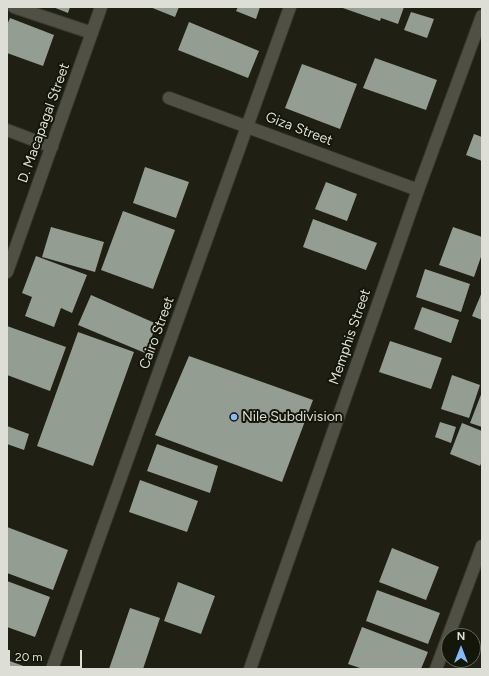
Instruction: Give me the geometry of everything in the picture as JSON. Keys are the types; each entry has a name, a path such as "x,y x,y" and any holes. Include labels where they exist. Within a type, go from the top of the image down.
{"street":[{"path":"14,7 92,33"},
{"name":"D. Macapagal Street","path":"7,272 10,252 52,147 101,7"},
{"name":"Cairo Street","path":"52,669 290,7"},
{"name":"Memphis Street","path":"250,669 418,190 482,16"},
{"name":"Giza Street","path":"169,98 418,190"},
{"path":"7,130 52,147"},
{"path":"436,669 482,546"}],"building":[{"path":"53,7 70,7 68,13"},
{"path":"150,7 179,7 175,17"},
{"path":"238,7 260,7 256,19 236,11"},
{"path":"340,7 404,7 398,24 381,18 380,21"},
{"path":"411,12 434,19 427,38 404,30"},
{"path":"10,18 54,35 43,66 7,53 7,25"},
{"path":"189,22 259,51 248,78 178,50"},
{"path":"375,58 437,80 426,110 363,88"},
{"path":"302,64 357,84 340,129 285,108"},
{"path":"474,134 482,137 482,161 466,155"},
{"path":"145,167 189,182 176,218 133,203"},
{"path":"326,182 357,194 347,221 315,209"},
{"path":"123,211 175,230 153,289 101,270"},
{"path":"313,219 377,243 366,270 303,247"},
{"path":"51,227 104,242 95,272 42,257"},
{"path":"453,227 482,237 482,254 474,277 439,265"},
{"path":"36,256 87,275 72,313 61,308 54,327 25,316 32,297 22,293"},
{"path":"425,269 470,284 461,312 416,297"},
{"path":"482,292 482,320 472,316"},
{"path":"91,295 157,324 145,353 78,325"},
{"path":"422,307 459,320 451,343 414,329"},
{"path":"7,326 66,347 50,391 7,375"},
{"path":"78,332 134,352 93,466 37,446"},
{"path":"390,341 442,358 431,389 379,372"},
{"name":"Nile Subdivision","path":"189,356 313,400 282,482 155,435"},
{"path":"452,375 480,385 469,418 441,409"},
{"path":"482,392 482,427 470,423"},
{"path":"440,422 456,427 451,443 435,437"},
{"path":"462,423 482,431 482,461 480,466 450,454"},
{"path":"7,426 29,434 24,450 7,444"},
{"path":"157,444 218,466 210,493 147,471"},
{"path":"140,480 198,501 187,532 129,512"},
{"path":"7,527 68,550 53,590 7,573"},
{"path":"392,548 439,567 426,600 379,582"},
{"path":"7,581 50,597 35,637 7,627"},
{"path":"178,582 215,596 201,634 164,621"},
{"path":"377,590 440,613 428,644 366,621"},
{"path":"130,608 160,618 143,669 109,669"},
{"path":"362,627 428,652 421,669 363,669 348,664"},
{"path":"7,660 29,668 29,669 7,669"}],"place":[{"name":"Nile Subdivision","path":"234,417"}]}
